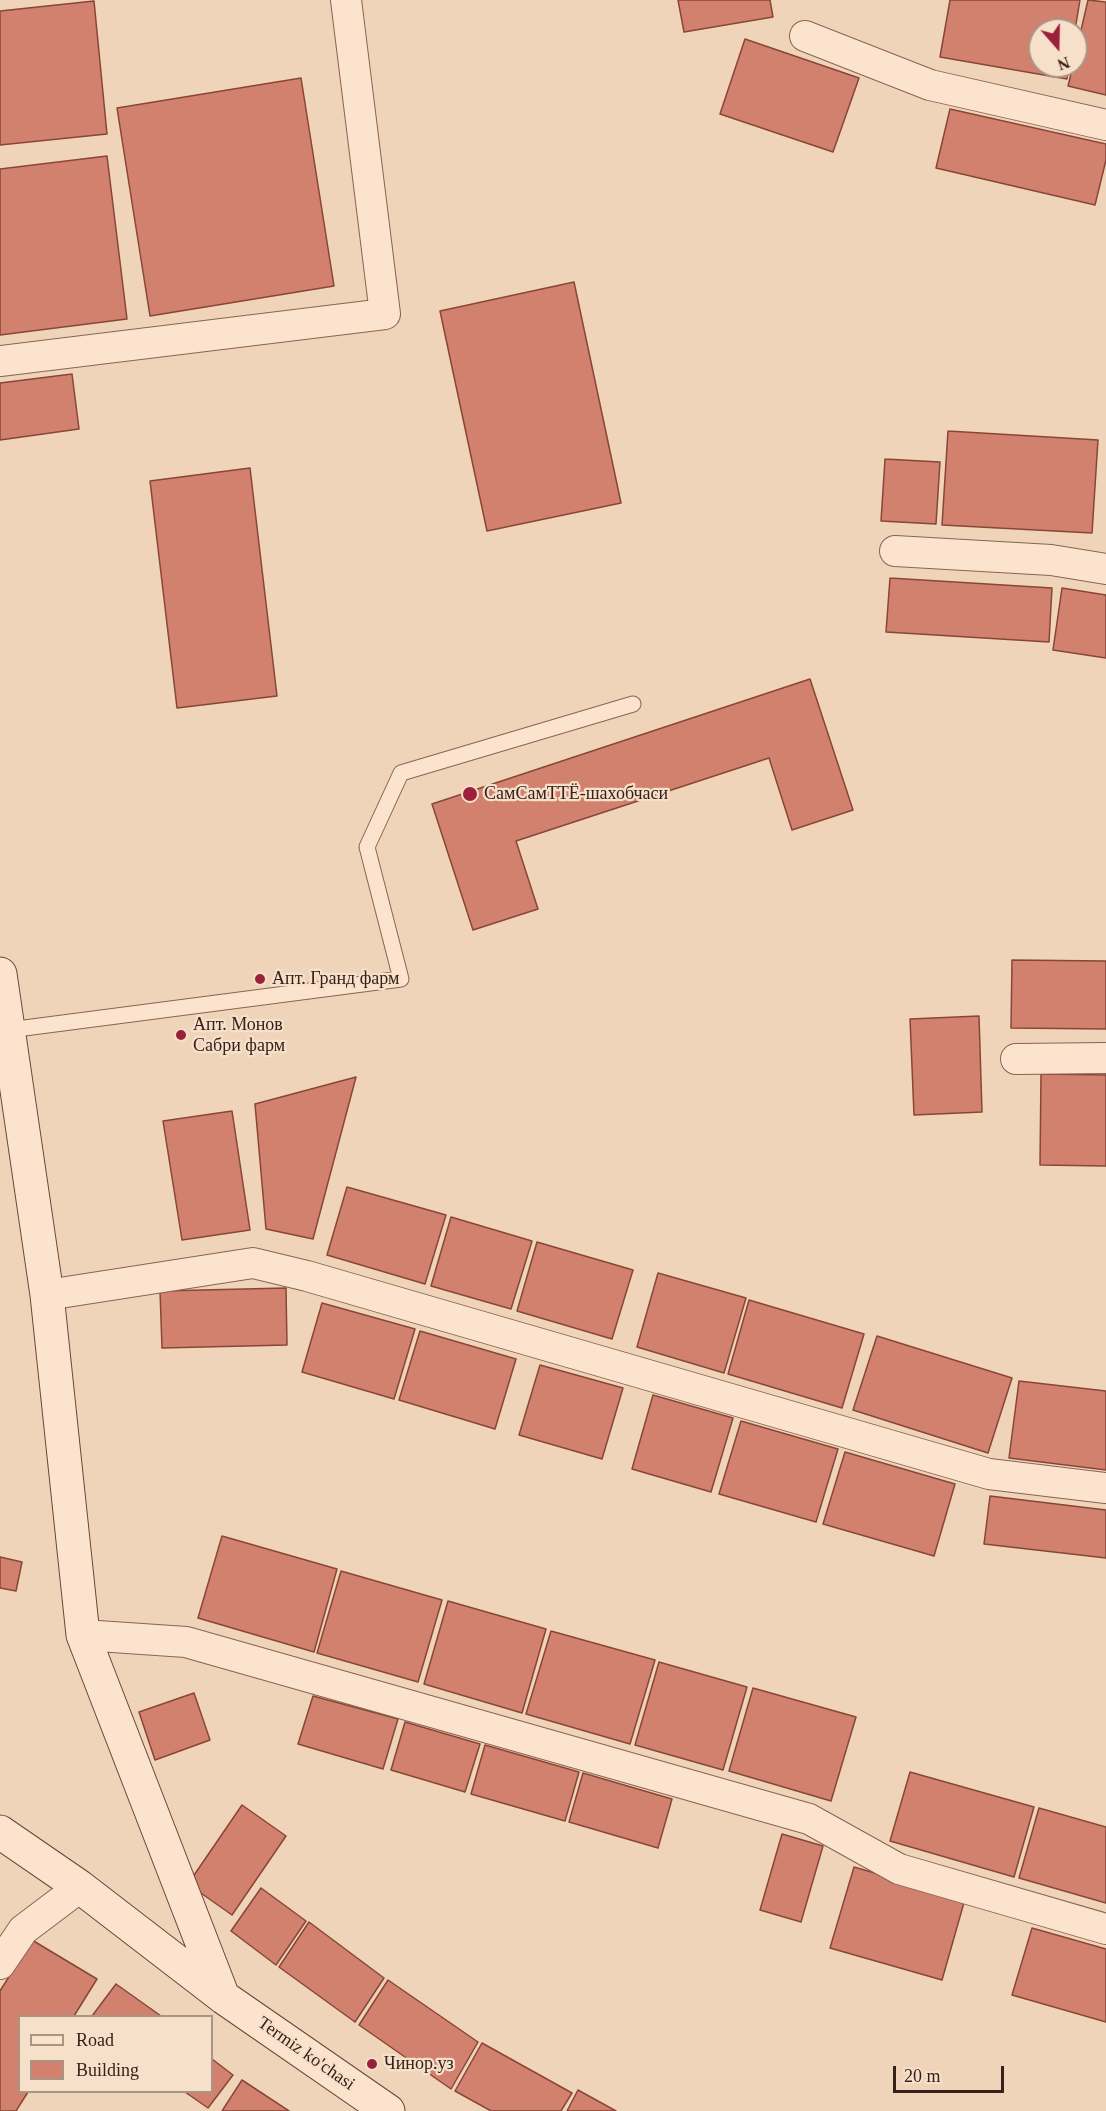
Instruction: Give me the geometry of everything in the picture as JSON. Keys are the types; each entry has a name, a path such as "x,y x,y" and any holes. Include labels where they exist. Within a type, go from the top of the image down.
{"main road":[{"path":"0,974 9,1030 8,1081 47,1295 83,1635 224,1996"},
{"name":"Termiz ko'chasi","path":"0,1832 80,1887 224,1996 388,2111"}],"street":[{"path":"0,361 385,314 346,0"},
{"path":"805,36 930,85 1106,125"},
{"path":"895,551 1051,561 1106,569"},
{"path":"1016,1059 1106,1058"},
{"path":"47,1295 253,1263 307,1275 989,1474 1106,1488"},
{"path":"83,1635 186,1642 809,1819 899,1869 1106,1929"},
{"path":"0,1964 23,1929 80,1887"}],"lane":[{"path":"9,1030 401,979 366,848 401,773 633,704"}],"building":[{"path":"678,0 770,0 773,17 684,32"},
{"path":"950,0 1080,0 1077,18 1028,18 1028,72 940,57"},
{"path":"1088,0 1106,2 1106,95 1068,86 1070,78 1088,78 1088,18 1084,18"},
{"path":"94,1 107,134 0,145 0,11"},
{"path":"745,39 859,78 833,152 720,114"},
{"path":"301,78 334,286 150,316 117,108"},
{"path":"950,109 1106,144 1106,160 1095,205 936,168"},
{"path":"107,156 127,319 0,335 0,169"},
{"path":"574,282 621,503 487,531 440,311"},
{"path":"72,374 79,429 0,440 0,383"},
{"path":"948,431 1098,440 1092,533 942,525"},
{"path":"885,459 940,462 936,524 881,521"},
{"path":"250,468 277,696 177,708 150,481"},
{"path":"890,578 1052,588 1049,642 886,632"},
{"path":"1062,588 1106,595 1106,658 1053,650"},
{"path":"810,679 853,810 792,830 769,758 516,841 538,909 473,930 432,804"},
{"path":"1012,960 1106,961 1106,1029 1011,1028"},
{"path":"979,1016 982,1112 914,1115 910,1019"},
{"path":"1041,1074 1106,1075 1106,1166 1040,1165"},
{"path":"356,1077 313,1239 266,1229 255,1104"},
{"path":"232,1111 250,1230 182,1240 163,1121"},
{"path":"347,1187 446,1215 425,1284 327,1255"},
{"path":"451,1217 532,1241 511,1309 431,1286"},
{"path":"537,1242 633,1270 612,1339 517,1311"},
{"path":"658,1273 746,1298 724,1373 637,1347"},
{"path":"286,1288 287,1345 162,1348 160,1291"},
{"path":"749,1300 864,1334 842,1408 728,1374"},
{"path":"322,1303 415,1329 394,1399 302,1372"},
{"path":"420,1331 516,1359 495,1429 399,1400"},
{"path":"877,1336 1012,1378 988,1453 853,1410"},
{"path":"540,1365 623,1388 602,1459 519,1435"},
{"path":"1019,1381 1106,1391 1106,1470 1009,1458"},
{"path":"653,1395 733,1418 711,1492 632,1469"},
{"path":"741,1421 838,1449 816,1522 719,1494"},
{"path":"845,1452 955,1484 934,1556 823,1524"},
{"path":"990,1496 1106,1510 1106,1558 984,1544"},
{"path":"222,1536 337,1569 314,1652 198,1618"},
{"path":"0,1557 22,1562 16,1591 0,1588"},
{"path":"341,1571 442,1600 418,1682 317,1653"},
{"path":"448,1601 546,1629 522,1713 424,1684"},
{"path":"551,1631 655,1660 630,1744 526,1714"},
{"path":"659,1662 747,1687 723,1770 635,1745"},
{"path":"753,1688 856,1717 831,1801 729,1771"},
{"path":"194,1693 210,1740 155,1760 139,1712"},
{"path":"313,1696 398,1719 383,1769 298,1744"},
{"path":"405,1722 480,1744 465,1792 391,1770"},
{"path":"485,1745 579,1772 565,1821 471,1794"},
{"path":"910,1772 1034,1807 1014,1877 890,1841"},
{"path":"583,1773 672,1799 658,1848 569,1822"},
{"path":"242,1805 286,1836 232,1915 188,1884"},
{"path":"1039,1808 1106,1827 1106,1903 1019,1878"},
{"path":"782,1834 823,1846 801,1922 760,1910"},
{"path":"854,1867 965,1899 942,1980 830,1948"},
{"path":"261,1888 306,1921 276,1965 231,1931"},
{"path":"309,1922 384,1978 355,2022 279,1967"},
{"path":"1032,1928 1106,1949 1106,2022 1012,1995"},
{"path":"32,1940 97,1979 75,2015 18,2015 18,2093 27,2093 16,2111 0,2111 0,1991"},
{"path":"388,1980 478,2042 451,2089 359,2025"},
{"path":"116,1984 160,2015 93,2015"},
{"path":"482,2043 572,2093 561,2111 491,2111 455,2091"},
{"path":"213,2060 233,2075 208,2108 186,2093 213,2093"},
{"path":"242,2080 289,2111 222,2111"},
{"path":"578,2090 616,2111 567,2111"}],"place":[{"name":"СамСамТТЁ-шахобчаси","path":"470,794"},
{"name":"Апт. Гранд фарм","path":"260,979"},
{"name":"Апт. Монов Сабри фарм","path":"181,1035"},
{"name":"Чинор.уз","path":"372,2064"}]}
